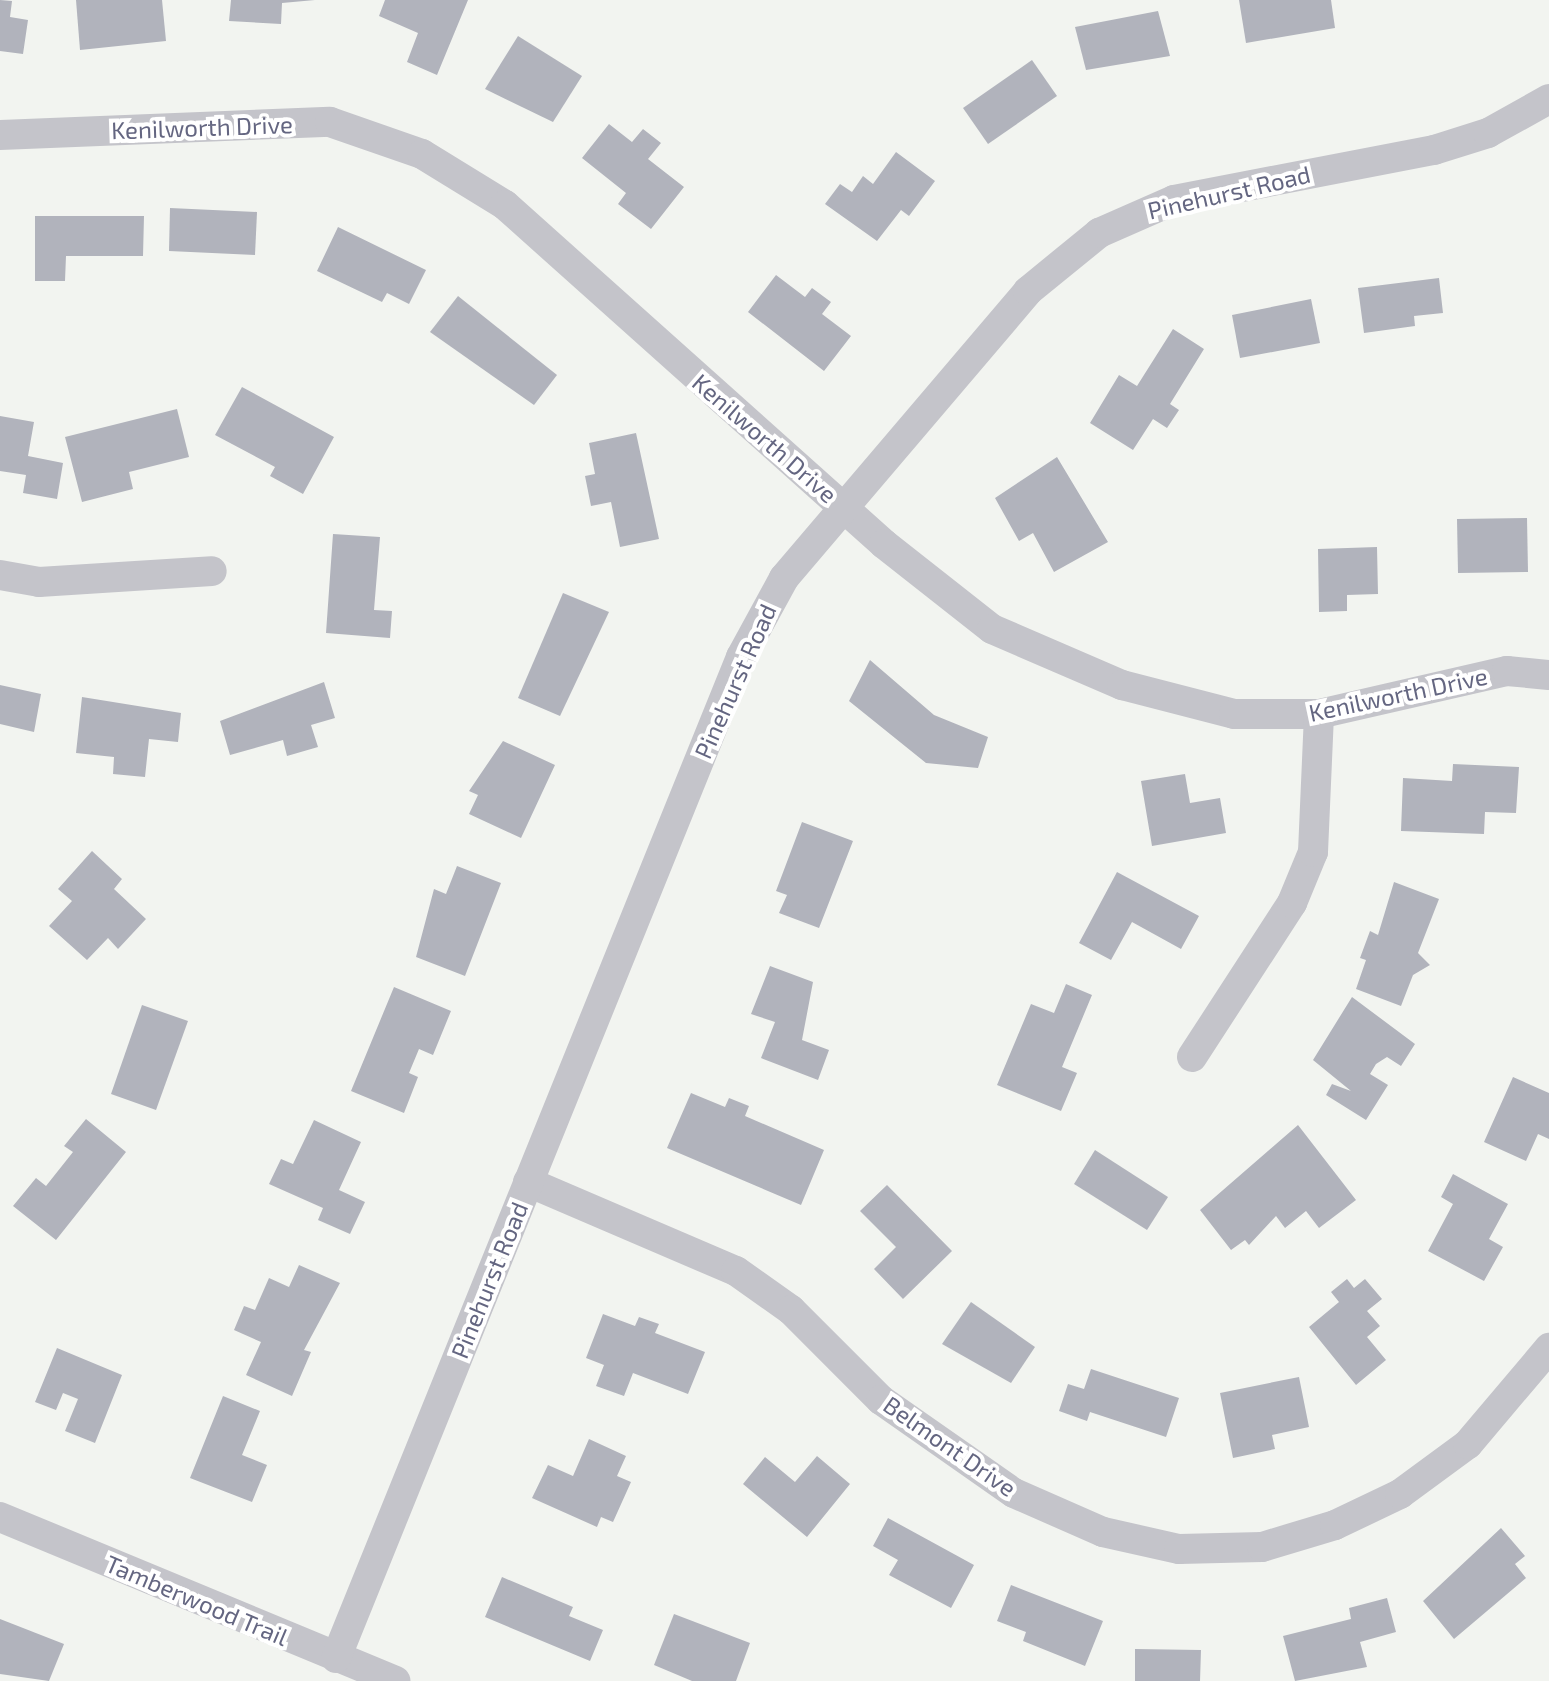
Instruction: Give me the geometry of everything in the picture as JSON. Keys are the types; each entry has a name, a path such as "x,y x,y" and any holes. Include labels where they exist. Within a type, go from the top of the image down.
{"street":[{"name":"Pinehurst Road","path":"336,1658 741,657 784,578 1028,291 1099,233 1174,200 1434,150 1488,133 1549,99"},
{"name":"Kenilworth Drive","path":"0,135 330,122 422,154 505,205 843,505 992,629 1122,685 1234,714 1319,714 1507,671 1549,675"},
{"path":"0,575 39,582 212,571"},
{"path":"1192,1057 1292,903 1313,852 1319,714"},
{"name":"Belmont Drive","path":"528,1182 736,1271 791,1310 881,1400 1014,1493 1103,1532 1179,1549 1262,1547 1335,1525 1400,1494 1468,1444 1549,1348"},
{"name":"Tamberwood Trail","path":"0,1517 395,1681"}],"building":[{"path":"0,0 12,1 10,17 28,20 23,54 0,51"},
{"path":"76,0 162,0 166,41 80,50"},
{"path":"231,0 315,0 282,3 281,24 229,21"},
{"path":"385,0 468,0 437,75 407,62 418,33 379,16"},
{"path":"1239,0 1331,0 1335,28 1246,43"},
{"path":"1158,11 1170,56 1086,70 1075,27"},
{"path":"518,36 582,76 553,122 485,89"},
{"path":"1032,60 1057,96 988,144 963,108"},
{"path":"609,124 632,142 643,129 661,143 648,159 684,187 651,229 618,204 626,193 582,158"},
{"path":"896,152 935,181 909,216 901,210 877,241 825,204 840,184 852,192 863,176 873,184"},
{"path":"170,208 257,212 255,255 169,251"},
{"path":"35,216 144,216 143,256 66,256 65,281 35,281"},
{"path":"338,227 426,270 409,304 387,293 382,302 317,271"},
{"path":"776,275 805,297 812,288 831,302 822,314 851,336 824,371 748,312"},
{"path":"1439,278 1443,313 1414,316 1415,326 1364,333 1358,288"},
{"path":"458,296 557,375 534,405 430,332"},
{"path":"1311,299 1320,343 1240,358 1232,315"},
{"path":"1173,329 1204,349 1170,404 1179,410 1167,428 1153,419 1133,450 1090,423 1119,375 1137,386"},
{"path":"242,387 334,437 303,494 270,476 275,467 215,435"},
{"path":"177,409 189,457 129,472 133,489 82,502 65,437"},
{"path":"0,416 34,422 28,456 63,463 57,499 23,493 26,475 0,471"},
{"path":"636,433 659,539 620,547 611,502 591,506 585,476 595,474 589,443"},
{"path":"1057,457 1108,542 1054,572 1033,533 1019,541 995,498"},
{"path":"1527,518 1528,572 1458,573 1457,519"},
{"path":"333,534 380,537 374,610 392,611 390,638 326,633"},
{"path":"1377,547 1378,594 1347,595 1347,611 1319,612 1318,549"},
{"path":"563,593 609,612 560,716 518,698"},
{"path":"870,660 934,715 988,737 978,768 926,763 849,701"},
{"path":"324,682 335,718 311,725 318,747 287,756 283,740 230,755 220,721"},
{"path":"0,685 41,694 34,732 0,724"},
{"path":"82,697 181,713 178,742 149,739 145,777 113,774 114,757 76,753"},
{"path":"503,741 555,765 521,838 469,814 478,795 469,791"},
{"path":"1453,764 1519,767 1516,813 1485,812 1484,834 1401,831 1403,778 1452,781"},
{"path":"1185,774 1190,803 1220,798 1226,833 1152,846 1141,781"},
{"path":"802,822 853,841 819,928 779,913 787,895 776,891"},
{"path":"92,851 122,879 114,889 146,919 118,949 108,938 87,960 49,926 72,901 58,889"},
{"path":"457,866 501,883 465,976 416,957 434,889 446,894"},
{"path":"1117,872 1199,916 1181,949 1132,922 1111,960 1079,943"},
{"path":"1394,882 1439,899 1418,953 1430,965 1413,975 1401,1006 1356,989 1366,960 1360,958 1370,931 1378,935"},
{"path":"770,966 813,982 802,1040 829,1050 818,1080 761,1058 775,1022 751,1014"},
{"path":"1066,984 1092,995 1062,1067 1077,1073 1061,1111 997,1085 1031,1004 1054,1013"},
{"path":"394,987 451,1011 433,1055 419,1049 409,1073 418,1077 404,1113 351,1091"},
{"path":"1352,997 1415,1044 1401,1066 1387,1057 1376,1064 1370,1074 1388,1085 1366,1120 1326,1095 1332,1084 1351,1091 1313,1060"},
{"path":"142,1005 188,1021 156,1110 111,1094"},
{"path":"1513,1077 1549,1093 1549,1139 1538,1134 1526,1161 1484,1142"},
{"path":"691,1093 725,1107 729,1098 749,1106 745,1116 824,1150 801,1205 667,1148"},
{"path":"86,1119 126,1152 56,1240 13,1206 36,1178 46,1186 73,1152 64,1146"},
{"path":"314,1120 361,1142 339,1190 365,1202 350,1234 318,1220 323,1208 269,1184 281,1159 293,1164"},
{"path":"1298,1125 1356,1200 1319,1228 1306,1211 1285,1228 1276,1216 1249,1245 1245,1240 1231,1250 1200,1210"},
{"path":"1095,1150 1168,1197 1147,1230 1074,1184"},
{"path":"1453,1174 1508,1204 1489,1239 1503,1247 1484,1281 1428,1251 1453,1204 1441,1197"},
{"path":"887,1185 952,1251 903,1299 874,1269 896,1247 860,1211"},
{"path":"299,1265 340,1283 304,1350 311,1352 292,1396 246,1375 261,1342 234,1330 244,1306 255,1310 269,1278 289,1287"},
{"path":"1347,1279 1354,1288 1365,1279 1382,1299 1367,1311 1380,1326 1367,1337 1386,1360 1356,1385 1309,1327 1339,1302 1331,1292"},
{"path":"971,1302 1035,1347 1011,1383 942,1344"},
{"path":"603,1314 635,1326 639,1317 659,1324 655,1333 705,1352 688,1394 633,1373 624,1396 596,1386 604,1365 586,1358"},
{"path":"57,1348 122,1375 95,1443 65,1431 78,1399 63,1393 56,1410 35,1402"},
{"path":"1091,1369 1179,1398 1166,1437 1090,1412 1087,1421 1059,1411 1068,1384 1084,1389"},
{"path":"1299,1377 1309,1427 1272,1435 1275,1449 1233,1458 1220,1393"},
{"path":"223,1396 260,1411 242,1455 267,1465 252,1502 190,1478"},
{"path":"589,1439 626,1456 617,1476 631,1482 613,1522 601,1517 597,1527 532,1498 548,1465 573,1476"},
{"path":"817,1456 850,1484 807,1537 743,1484 765,1457 795,1482"},
{"path":"888,1518 974,1565 951,1608 889,1575 898,1560 873,1546"},
{"path":"1501,1528 1525,1556 1515,1564 1526,1578 1454,1639 1423,1601"},
{"path":"502,1577 573,1607 569,1616 603,1630 590,1661 485,1617"},
{"path":"1011,1585 1103,1621 1085,1666 1023,1641 1026,1632 997,1621"},
{"path":"1387,1598 1396,1632 1360,1642 1367,1667 1295,1681 1283,1636 1351,1619 1349,1608"},
{"path":"674,1614 750,1643 736,1681 692,1681 654,1665"},
{"path":"0,1619 64,1644 49,1681 0,1674"},
{"path":"1135,1649 1201,1650 1200,1681 1135,1681"}]}
